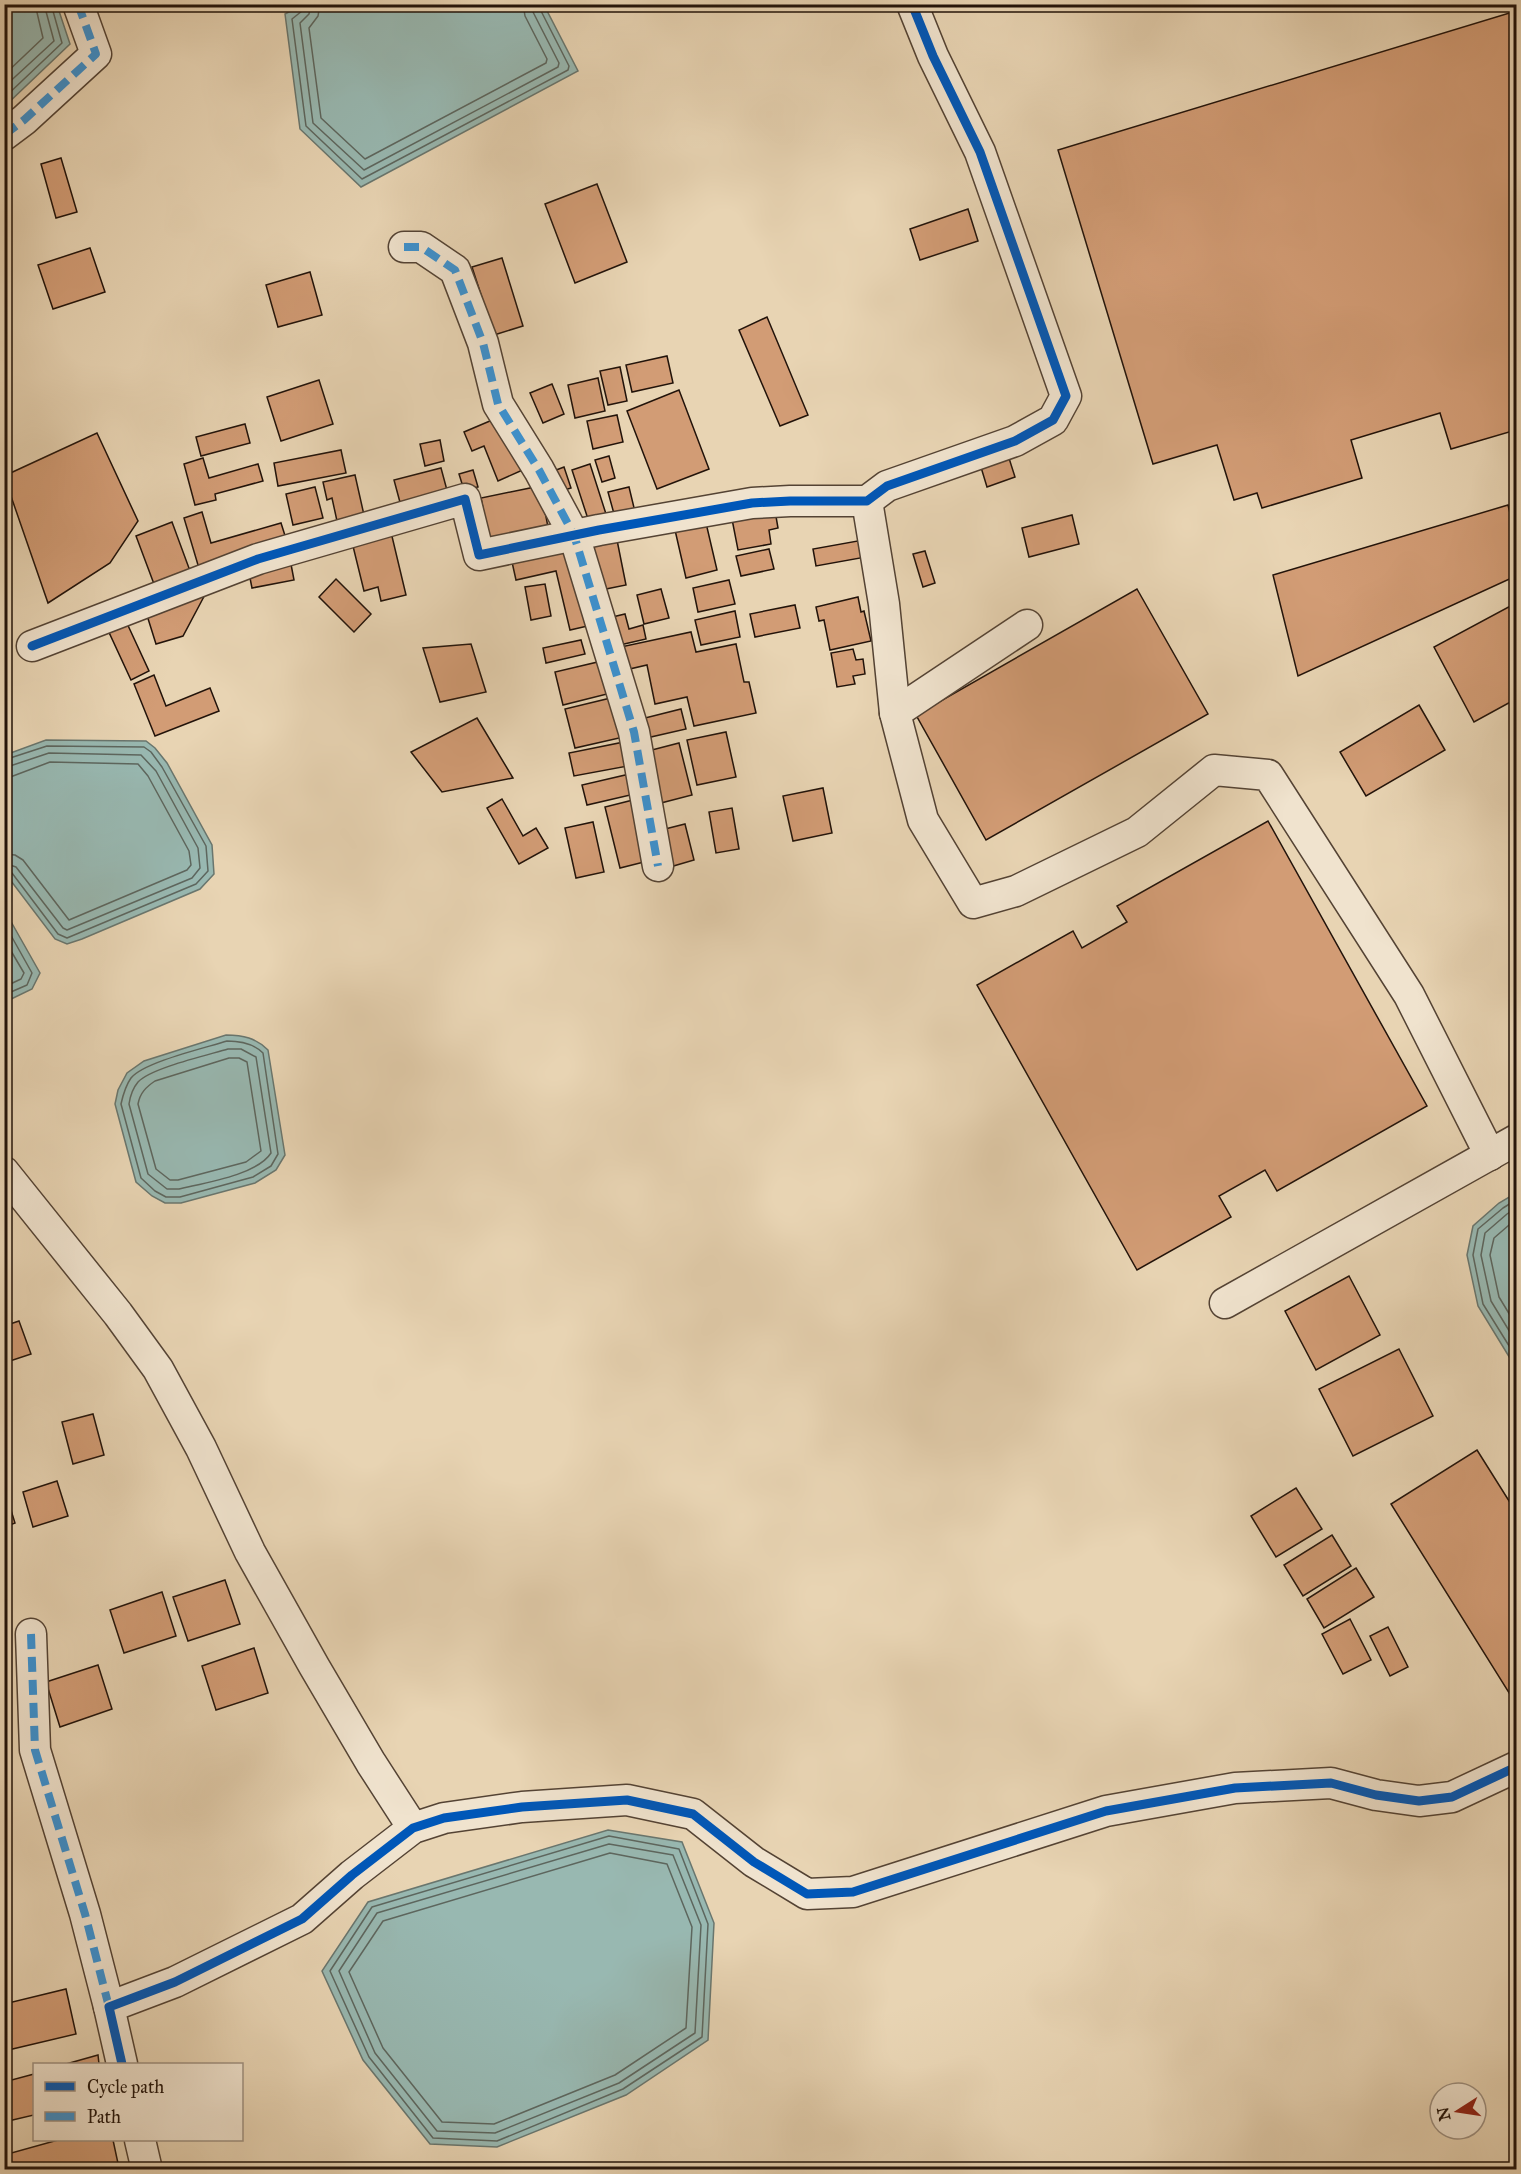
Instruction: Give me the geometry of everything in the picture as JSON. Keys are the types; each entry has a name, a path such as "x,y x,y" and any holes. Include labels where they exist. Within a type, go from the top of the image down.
{"street":[{"path":"4,135 24,120 96,54 78,4"},
{"path":"32,646 258,559 465,500 479,555 752,503 867,501 887,486 1015,441 1053,420 1066,396 980,152 933,56 912,4"},
{"path":"404,247 421,247 455,270 483,343 498,405 539,470 574,536 634,732 658,866"},
{"path":"867,501 884,604 895,713 923,820 973,903 1016,891 1137,832 1214,770 1268,775 1409,995 1491,1155"},
{"path":"895,713 1027,625"},
{"path":"1225,1303 1516,1140"},
{"path":"4,1172 118,1314 158,1369 201,1448 250,1552 371,1763 413,1828"},
{"path":"31,1634 35,1750 85,1914 122,2063"},
{"path":"109,2007 174,1982 302,1919 352,1875 413,1828 444,1818 522,1807 627,1800 693,1814 754,1862 807,1894 853,1892 1106,1811 1234,1788 1331,1783 1376,1795 1419,1801 1452,1797 1516,1767"},
{"path":"140,2141 147,2169"}],"water":[{"path":"5,4 57,5 70,44 5,106"},
{"path":"302,5 544,5 578,71 361,187 300,129 285,14"},
{"path":"46,740 146,741 155,748 167,763 212,845 214,874 200,889 82,939 67,944 55,939 5,873 5,755"},
{"path":"5,911 40,973 32,989 5,1002"},
{"path":"226,1035 249,1038 268,1050 285,1155 276,1170 255,1183 181,1203 165,1203 152,1196 136,1182 115,1104 118,1090 127,1073 144,1061"},
{"path":"1516,1193 1516,1368 1478,1306 1467,1255 1473,1226 1499,1203"},
{"path":"608,1830 682,1842 714,1923 708,2040 626,2095 497,2147 430,2144 363,2060 322,1971 368,1902"}],"building":[{"path":"1516,11 1516,430 1451,449 1440,413 1351,440 1362,478 1262,508 1257,493 1234,500 1217,445 1153,464 1058,150"},
{"path":"61,158 77,212 56,218 41,164"},
{"path":"597,184 627,262 575,283 545,204"},
{"path":"968,209 978,241 920,260 910,229"},
{"path":"90,248 105,292 53,309 38,265"},
{"path":"502,258 523,326 494,335 472,267"},
{"path":"310,272 322,315 278,327 266,285"},
{"path":"767,317 808,415 780,426 739,330"},
{"path":"667,356 673,383 632,392 626,365"},
{"path":"620,367 627,401 608,405 600,371"},
{"path":"598,378 605,411 575,418 568,385"},
{"path":"319,380 333,424 281,441 267,397"},
{"path":"552,384 564,414 543,423 530,393"},
{"path":"679,390 709,469 657,489 627,411"},
{"path":"504,415 527,468 498,481 484,446 472,451 464,432"},
{"path":"617,415 623,442 593,449 587,421"},
{"path":"245,424 250,443 201,456 196,437"},
{"path":"97,433 138,521 110,563 48,603 4,476"},
{"path":"440,440 444,461 425,466 420,444"},
{"path":"341,450 346,473 278,486 274,463"},
{"path":"1008,455 1015,477 987,487 980,464"},
{"path":"609,456 615,478 602,482 595,460"},
{"path":"203,458 209,478 258,464 263,481 215,494 216,500 195,505 184,464"},
{"path":"590,464 606,514 588,519 572,470"},
{"path":"564,467 571,488 557,492 551,472"},
{"path":"441,468 448,494 401,506 394,480"},
{"path":"473,470 478,487 464,490 459,474"},
{"path":"355,475 364,515 337,521 332,498 327,500 323,482"},
{"path":"540,486 548,527 490,544 481,498"},
{"path":"315,487 323,518 293,525 286,494"},
{"path":"629,487 636,516 616,521 608,492"},
{"path":"774,505 778,528 769,530 771,544 738,550 731,514"},
{"path":"1508,505 1516,538 1516,576 1298,676 1273,575"},
{"path":"202,512 211,543 281,523 288,545 201,575 184,518"},
{"path":"1072,515 1079,544 1029,557 1022,528"},
{"path":"172,522 193,579 157,592 136,536"},
{"path":"706,523 717,570 686,578 675,530"},
{"path":"390,528 406,595 381,601 378,587 364,591 351,538"},
{"path":"616,535 626,585 596,591 585,541"},
{"path":"863,540 866,557 816,566 813,549"},
{"path":"574,547 592,625 570,630 556,571 516,580 512,562"},
{"path":"769,549 774,569 741,576 736,556"},
{"path":"925,551 935,583 923,587 913,554"},
{"path":"290,559 294,580 252,588 248,568"},
{"path":"336,579 371,614 354,632 319,597"},
{"path":"729,580 735,604 698,612 693,588"},
{"path":"545,584 551,616 531,620 525,587"},
{"path":"208,589 183,636 156,644 145,609"},
{"path":"661,589 669,618 644,624 637,595"},
{"path":"1137,589 1208,714 986,840 916,715"},
{"path":"858,597 871,641 830,650 824,620 819,621 816,607"},
{"path":"1516,603 1516,699 1474,722 1434,647"},
{"path":"795,605 800,628 755,637 750,614"},
{"path":"735,611 740,637 701,645 695,620"},
{"path":"625,614 629,629 643,625 646,639 611,647 604,619"},
{"path":"125,619 149,671 131,680 107,628"},
{"path":"691,632 696,652 736,644 744,682 749,682 756,713 694,726 687,697 655,704 647,665 621,671 616,648"},
{"path":"581,640 585,654 546,663 543,648"},
{"path":"471,644 486,692 440,702 423,648"},
{"path":"853,649 856,660 863,659 865,674 853,676 855,684 837,687 831,653"},
{"path":"602,661 611,693 563,705 555,672"},
{"path":"154,675 166,706 210,688 219,711 155,736 134,684"},
{"path":"619,696 628,736 575,748 565,709"},
{"path":"1419,705 1445,750 1366,796 1340,752"},
{"path":"681,709 686,729 642,739 637,720"},
{"path":"477,718 513,778 442,792 411,752"},
{"path":"726,732 736,777 697,785 687,740"},
{"path":"624,742 628,766 574,776 569,753"},
{"path":"679,743 692,795 657,804 644,752"},
{"path":"634,773 639,793 587,805 582,785"},
{"path":"823,788 832,833 793,841 783,796"},
{"path":"502,799 523,836 536,828 548,848 519,864 487,808"},
{"path":"637,799 652,860 620,868 605,807"},
{"path":"732,808 739,849 716,853 709,812"},
{"path":"1268,821 1427,1106 1277,1191 1265,1170 1219,1196 1231,1217 1137,1270 977,985 1073,931 1082,948 1127,922 1117,906"},
{"path":"593,822 604,872 576,878 565,828"},
{"path":"685,824 694,860 670,867 661,830"},
{"path":"1349,1276 1380,1335 1316,1370 1285,1311"},
{"path":"19,1321 31,1354 4,1363 4,1326"},
{"path":"1399,1349 1433,1416 1353,1456 1319,1389"},
{"path":"93,1414 104,1455 73,1464 62,1422"},
{"path":"1477,1450 1516,1512 1516,1704 1391,1504"},
{"path":"57,1481 68,1516 33,1527 23,1492"},
{"path":"1296,1488 1322,1529 1276,1557 1251,1516"},
{"path":"10,1507 15,1523 4,1527 4,1509"},
{"path":"1332,1535 1351,1566 1303,1596 1284,1565"},
{"path":"1356,1568 1374,1597 1324,1628 1307,1599"},
{"path":"225,1580 240,1624 188,1641 173,1597"},
{"path":"162,1592 176,1636 124,1653 110,1610"},
{"path":"1350,1619 1371,1660 1343,1674 1322,1634"},
{"path":"1388,1627 1408,1667 1390,1676 1370,1636"},
{"path":"254,1648 268,1693 216,1710 202,1666"},
{"path":"98,1665 112,1709 60,1727 46,1682"},
{"path":"66,1989 76,2034 4,2051 4,2004"},
{"path":"98,2055 99,2063 70,2063"},
{"path":"33,2074 33,2115 4,2122 4,2082"},
{"path":"54,2141 113,2141 119,2168 112,2170 4,2170 4,2155"}],"marked path":[{"path":"4,135 24,120 96,54 78,4"},
{"path":"404,247 421,247 455,270 483,343 498,404 539,470 574,535 634,732 658,866"},
{"path":"31,1634 35,1750 85,1914 109,2007"}],"cycle path":[{"path":"32,646 258,559 465,499 479,555 599,530 752,503 867,501 887,486 1015,441 1053,420 1066,396 980,152 933,56 912,4"},
{"path":"122,2063 109,2007 175,1982 302,1919 352,1875 413,1828 444,1818 522,1807 627,1800 693,1814 754,1862 807,1894 853,1892 1106,1811 1235,1788 1331,1783 1376,1795 1419,1801 1452,1797 1516,1767"}]}
